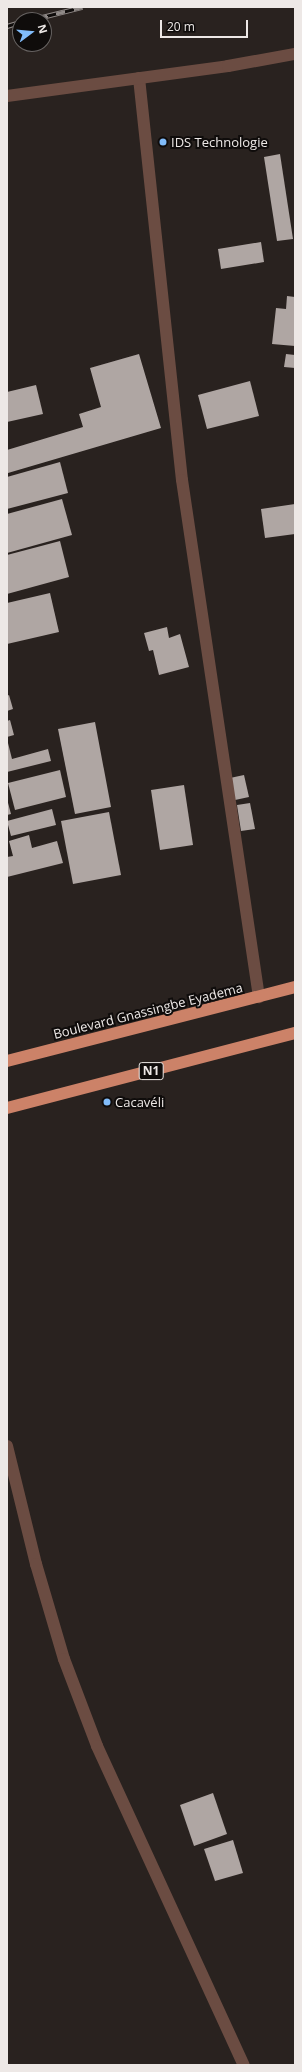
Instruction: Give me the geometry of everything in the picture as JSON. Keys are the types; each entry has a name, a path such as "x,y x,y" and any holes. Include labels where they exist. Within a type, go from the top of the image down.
{"highway":[{"name":"Boulevard Gnassingbe Eyadema","path":"7,1061 295,987"},
{"name":"N1","path":"7,1108 295,1033"}],"street":[{"path":"7,96 228,66 295,54"},
{"path":"138,78 182,480 258,997"},
{"path":"7,1446 36,1564 64,1659 97,1746 244,2065"}],"building":[{"path":"280,154 293,239 277,241 264,157"},
{"path":"261,242 264,262 221,269 218,249"},
{"path":"287,296 295,297 295,346 272,344 276,308 286,309"},
{"path":"139,354 161,428 8,473 7,450 83,427 79,414 101,407 90,368"},
{"path":"286,354 295,355 295,368 284,367"},
{"path":"250,381 259,416 207,429 198,395"},
{"path":"36,385 43,414 7,422 7,392"},
{"path":"60,462 68,493 7,509 7,477"},
{"path":"62,499 72,535 7,553 7,514"},
{"path":"295,504 295,534 265,538 261,509"},
{"path":"60,541 69,577 7,594 7,555"},
{"path":"50,593 59,632 7,644 7,603"},
{"path":"167,627 169,638 180,634 189,667 159,675 153,650 149,651 144,633"},
{"path":"9,695 13,709 7,711 7,696"},
{"path":"10,720 14,735 7,737 7,721"},
{"path":"95,722 111,807 75,814 58,729"},
{"path":"8,743 12,759 48,749 51,761 7,772"},
{"path":"60,770 66,797 15,810 8,783"},
{"path":"244,775 249,797 235,800 230,778"},
{"path":"184,785 193,845 160,850 151,790"},
{"path":"7,799 11,814 7,815"},
{"path":"250,803 255,829 241,831 237,805"},
{"path":"52,809 56,825 11,836 7,821"},
{"path":"109,812 121,875 73,884 61,821"},
{"path":"29,835 32,848 57,841 63,863 7,877 7,857 13,856 9,841"},
{"path":"213,1793 227,1834 194,1846 180,1805"},
{"path":"233,1840 243,1873 215,1881 204,1849"}],"railway":[{"path":"52,14 82,7"},
{"path":"7,26 12,24"}],"place":[{"name":"IDS Technologie","path":"163,142"},
{"name":"Cacavéli","path":"107,1102"}]}
